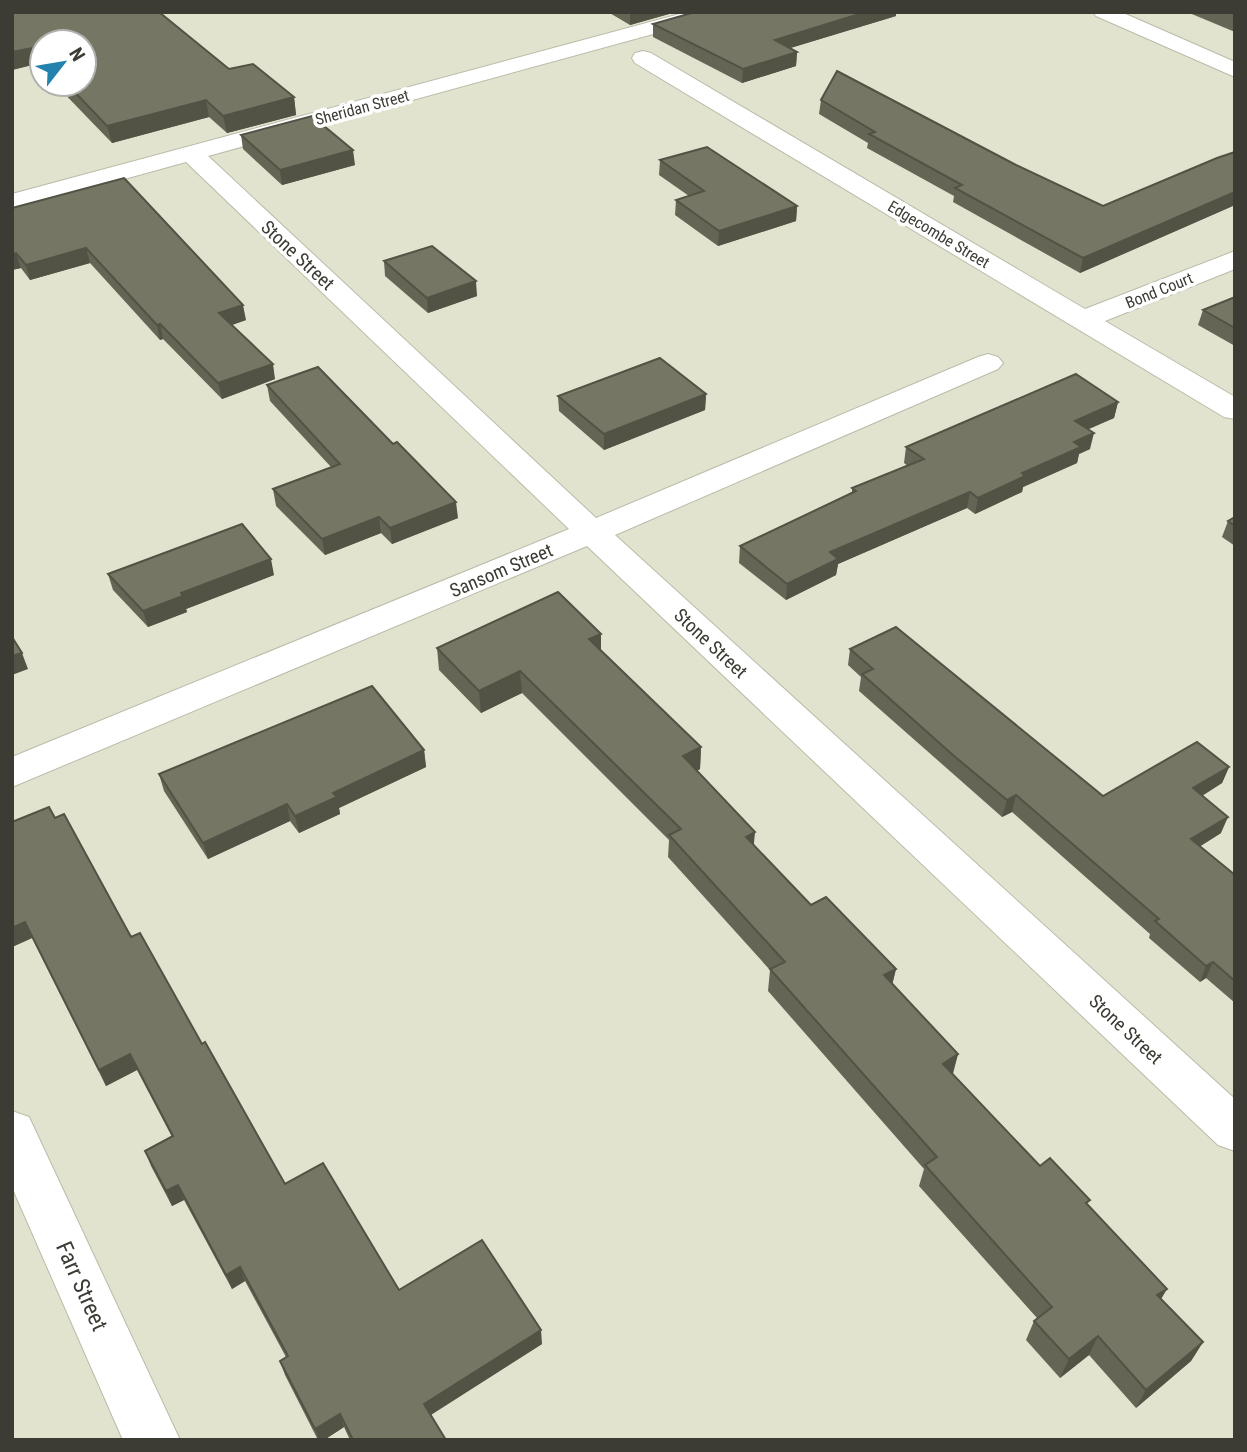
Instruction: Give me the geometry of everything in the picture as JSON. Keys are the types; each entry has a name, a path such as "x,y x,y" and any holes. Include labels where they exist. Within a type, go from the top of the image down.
{"street":[{"name":"Sheridan Street","path":"12,202 712,12"},
{"path":"1103,12 1235,70"},
{"name":"Edgecombe Street","path":"643,58 1235,410"},
{"name":"Stone Street","path":"190,153 592,532 1235,1130"},
{"name":"Bond Court","path":"1082,320 1235,259"},
{"name":"Sansom Street","path":"12,773 592,532 988,363"},
{"name":"Farr Street","path":"12,1132 152,1440"}],"building":[{"path":"12,12 159,12 229,69 253,64 294,97 223,116 206,100 107,126 80,98 98,98 98,28 28,28 28,49 12,52"},
{"path":"695,12 866,12 775,40 797,52 743,69 653,24"},
{"path":"837,71 1016,165 1103,206 1235,152 1235,192 1083,258 955,188 962,185 869,134 875,132 821,100"},
{"path":"312,116 353,150 280,170 241,135"},
{"path":"707,147 797,206 719,231 676,200 704,191 660,160"},
{"path":"124,178 243,305 219,313 273,364 218,383 160,324 157,325 86,248 26,265 16,253 12,254 12,208"},
{"path":"432,246 476,281 427,298 384,261"},
{"path":"1235,297 1235,328 1203,310"},
{"path":"660,358 706,394 604,434 558,396"},
{"path":"318,367 393,444 397,442 456,502 390,528 379,517 322,539 273,489 340,464 267,385"},
{"path":"1076,374 1118,402 1075,421 1094,433 1074,442 1081,447 1022,473 1025,476 978,498 970,492 830,552 838,559 787,584 740,546 856,491 852,488 924,459 906,447"},
{"path":"1235,517 1235,526 1228,521"},
{"path":"242,524 271,559 181,593 183,596 143,611 108,574"},
{"path":"558,592 601,634 589,639 701,747 683,756 755,832 746,837 811,905 826,897 896,969 884,975 958,1054 943,1064 1040,1166 1050,1158 1090,1200 1086,1203 1167,1289 1157,1295 1203,1342 1146,1390 1098,1336 1069,1359 1034,1321 1052,1307 925,1165 937,1157 770,969 785,962 669,835 681,829 520,671 479,691 437,648"},
{"path":"896,627 1103,796 1197,742 1229,767 1193,788 1228,817 1191,839 1235,875 1235,981 1213,962 1206,966 1155,921 1159,919 1016,795 1007,800 862,674 873,669 850,649"},
{"path":"12,637 22,653 12,656"},
{"path":"372,686 424,750 333,793 337,797 295,816 287,804 203,843 159,774"},
{"path":"49,807 55,818 64,814 131,937 140,933 285,1184 323,1163 399,1290 482,1240 541,1330 424,1404 446,1440 353,1440 340,1414 315,1429 280,1361 288,1356 240,1267 226,1275 178,1185 166,1191 145,1151 173,1136 130,1054 99,1070 25,922 12,928 12,822"}]}
